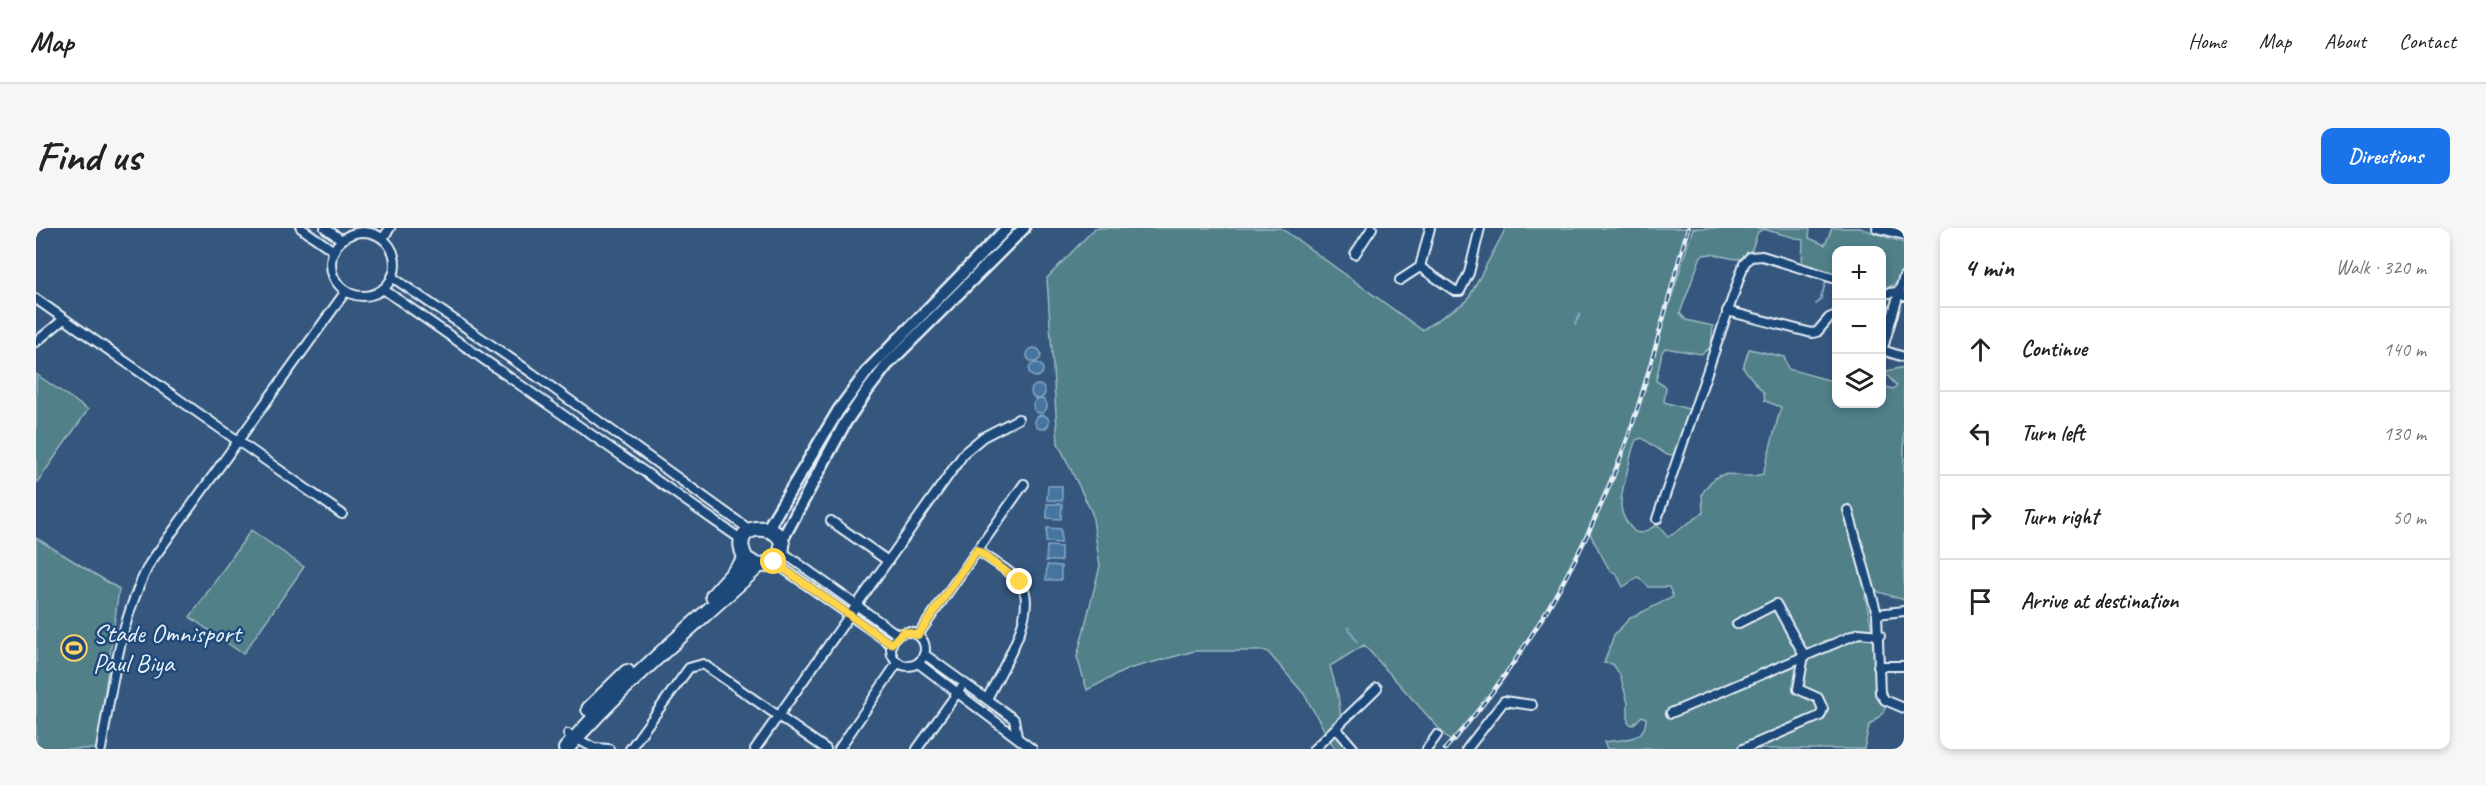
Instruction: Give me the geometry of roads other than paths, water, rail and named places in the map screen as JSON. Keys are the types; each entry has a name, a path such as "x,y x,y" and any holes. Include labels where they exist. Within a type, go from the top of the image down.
{"highway":[{"path":"556,749 752,563 778,552 773,531 768,528 746,535 741,546 752,563"},
{"path":"566,749 572,736"}],"street":[{"path":"301,228 334,251"},
{"path":"325,228 342,240"},
{"path":"383,238 390,228"},
{"path":"768,528 838,411 869,369 1007,228"},
{"path":"778,552 840,433 867,391 887,365 1024,228"},
{"path":"1355,255 1372,228"},
{"path":"1400,280 1420,267 1430,228"},
{"path":"1420,267 1455,291 1460,291 1469,273 1480,228"},
{"path":"1877,228 1904,235"},
{"path":"358,232 367,232 383,238 389,244 395,260 392,277 383,290 365,296 346,291 334,278 332,269 334,251 342,240 358,232"},
{"path":"1657,519 1744,264 1755,255 1832,278"},
{"path":"1886,339 1901,294 1904,276"},
{"path":"392,277 532,373 746,535"},
{"path":"383,290 746,535"},
{"path":"100,749 111,692 136,590 150,563 346,291"},
{"path":"36,299 239,439 342,514"},
{"path":"1727,311 1812,333 1820,329 1832,317"},
{"path":"36,342 64,319"},
{"path":"1886,352 1904,357"},
{"path":"755,749 965,452 983,437 1018,420"},
{"path":"918,635 1024,484"},
{"path":"1848,510 1877,614 1880,635 1878,666 1881,696 1904,708"},
{"path":"831,521 888,561"},
{"path":"977,550 1020,582 1026,592 1019,634 987,699"},
{"path":"778,552 898,635"},
{"path":"778,552 851,616 891,644"},
{"path":"1737,624 1776,604 1804,655 1798,689 1818,698 1823,713 1743,749"},
{"path":"1877,614 1904,611"},
{"path":"908,632 918,635 924,643 924,654 918,663 908,666 898,662 892,654 891,644 898,635 908,632"},
{"path":"1671,713 1859,633 1880,635"},
{"path":"924,654 1014,719 1017,737"},
{"path":"839,749 898,662"},
{"path":"918,663 1032,749"},
{"path":"630,749 689,668 696,664 708,666 826,749"},
{"path":"1878,666 1904,666"},
{"path":"917,749 964,683"},
{"path":"1314,749 1377,688"},
{"path":"1467,749 1503,702 1532,705"},
{"path":"1336,728 1354,749"},
{"path":"1427,749 1437,735"},
{"path":"572,736 594,749 609,749"}],"water":[{"path":"1034,348 1039,350 1041,355 1039,360 1034,362 1029,360 1027,355 1029,350"},
{"path":"1036,363 1041,365 1043,370 1041,375 1036,377 1031,375 1029,370 1031,365"},
{"path":"1038,385 1043,387 1045,392 1043,397 1038,399 1033,397 1031,392 1033,387"},
{"path":"1040,399 1045,401 1047,406 1045,411 1040,413 1035,411 1033,406 1035,401"},
{"path":"1042,415 1047,417 1049,422 1047,427 1042,429 1037,427 1035,422 1037,417"},
{"path":"1048,486 1062,486 1062,501 1047,500"},
{"path":"1047,504 1062,504 1061,519 1047,518"},
{"path":"1047,528 1061,529 1061,543 1046,542"},
{"path":"1047,546 1061,547 1061,561 1046,561"},
{"path":"1047,565 1061,566 1061,580 1046,580"}],"waterway":[{"path":"1816,304 1820,301 1827,278"},
{"path":"1575,324 1580,314"},
{"path":"1348,627 1357,642"}],"railway":[{"path":"1445,749 1501,680 1527,642 1574,562 1594,520 1637,411 1688,228"}],"place":[{"name":"Stade Omnisport Paul Biya","path":"74,648"}]}
